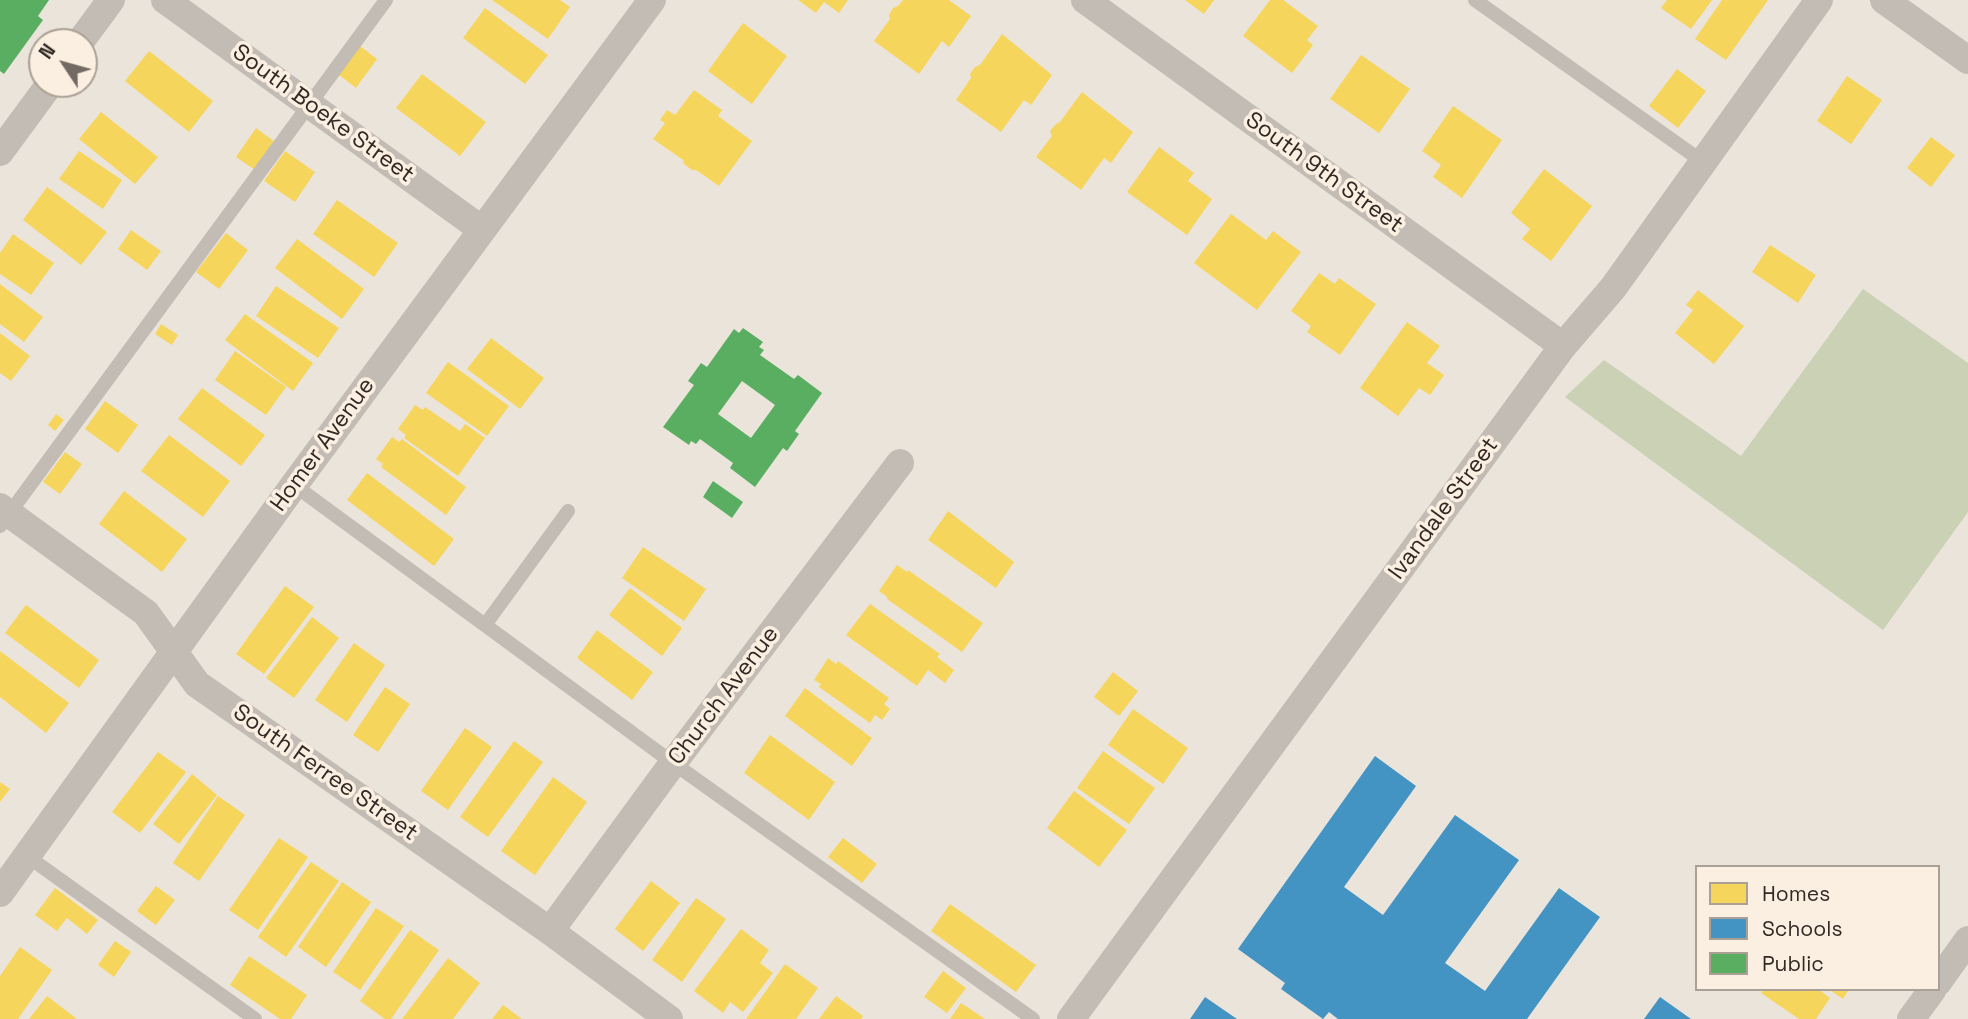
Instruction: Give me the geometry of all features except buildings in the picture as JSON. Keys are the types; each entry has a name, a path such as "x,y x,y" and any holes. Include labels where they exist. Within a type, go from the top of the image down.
{"street":[{"path":"90,28 111,0"},
{"name":"South Boeke Street","path":"165,0 481,229"},
{"name":"Homer Avenue","path":"0,893 294,485 652,0"},
{"name":"South 9th Street","path":"1085,0 1563,346"},
{"name":"Ivandale Street","path":"1071,1019 1563,346 1613,288 1819,0"},
{"path":"1884,0 1968,60"},
{"path":"0,152 40,98"},
{"name":"Church Avenue","path":"550,931 673,763 900,463"},
{"name":"South Ferree Street","path":"3,515 146,613 197,684 550,931 669,1019"},
{"path":"1940,979 1968,940"},
{"path":"1911,1019 1932,991"}],"lane":[{"path":"3,515 386,0"},
{"path":"1475,0 1703,162"},
{"path":"294,485 673,763 1033,1019"},
{"path":"485,625 568,511"},
{"path":"27,856 255,1019"}],"green space":[{"path":"1863,289 1968,363 1968,512 1883,630 1565,397 1604,360 1741,456"}]}
